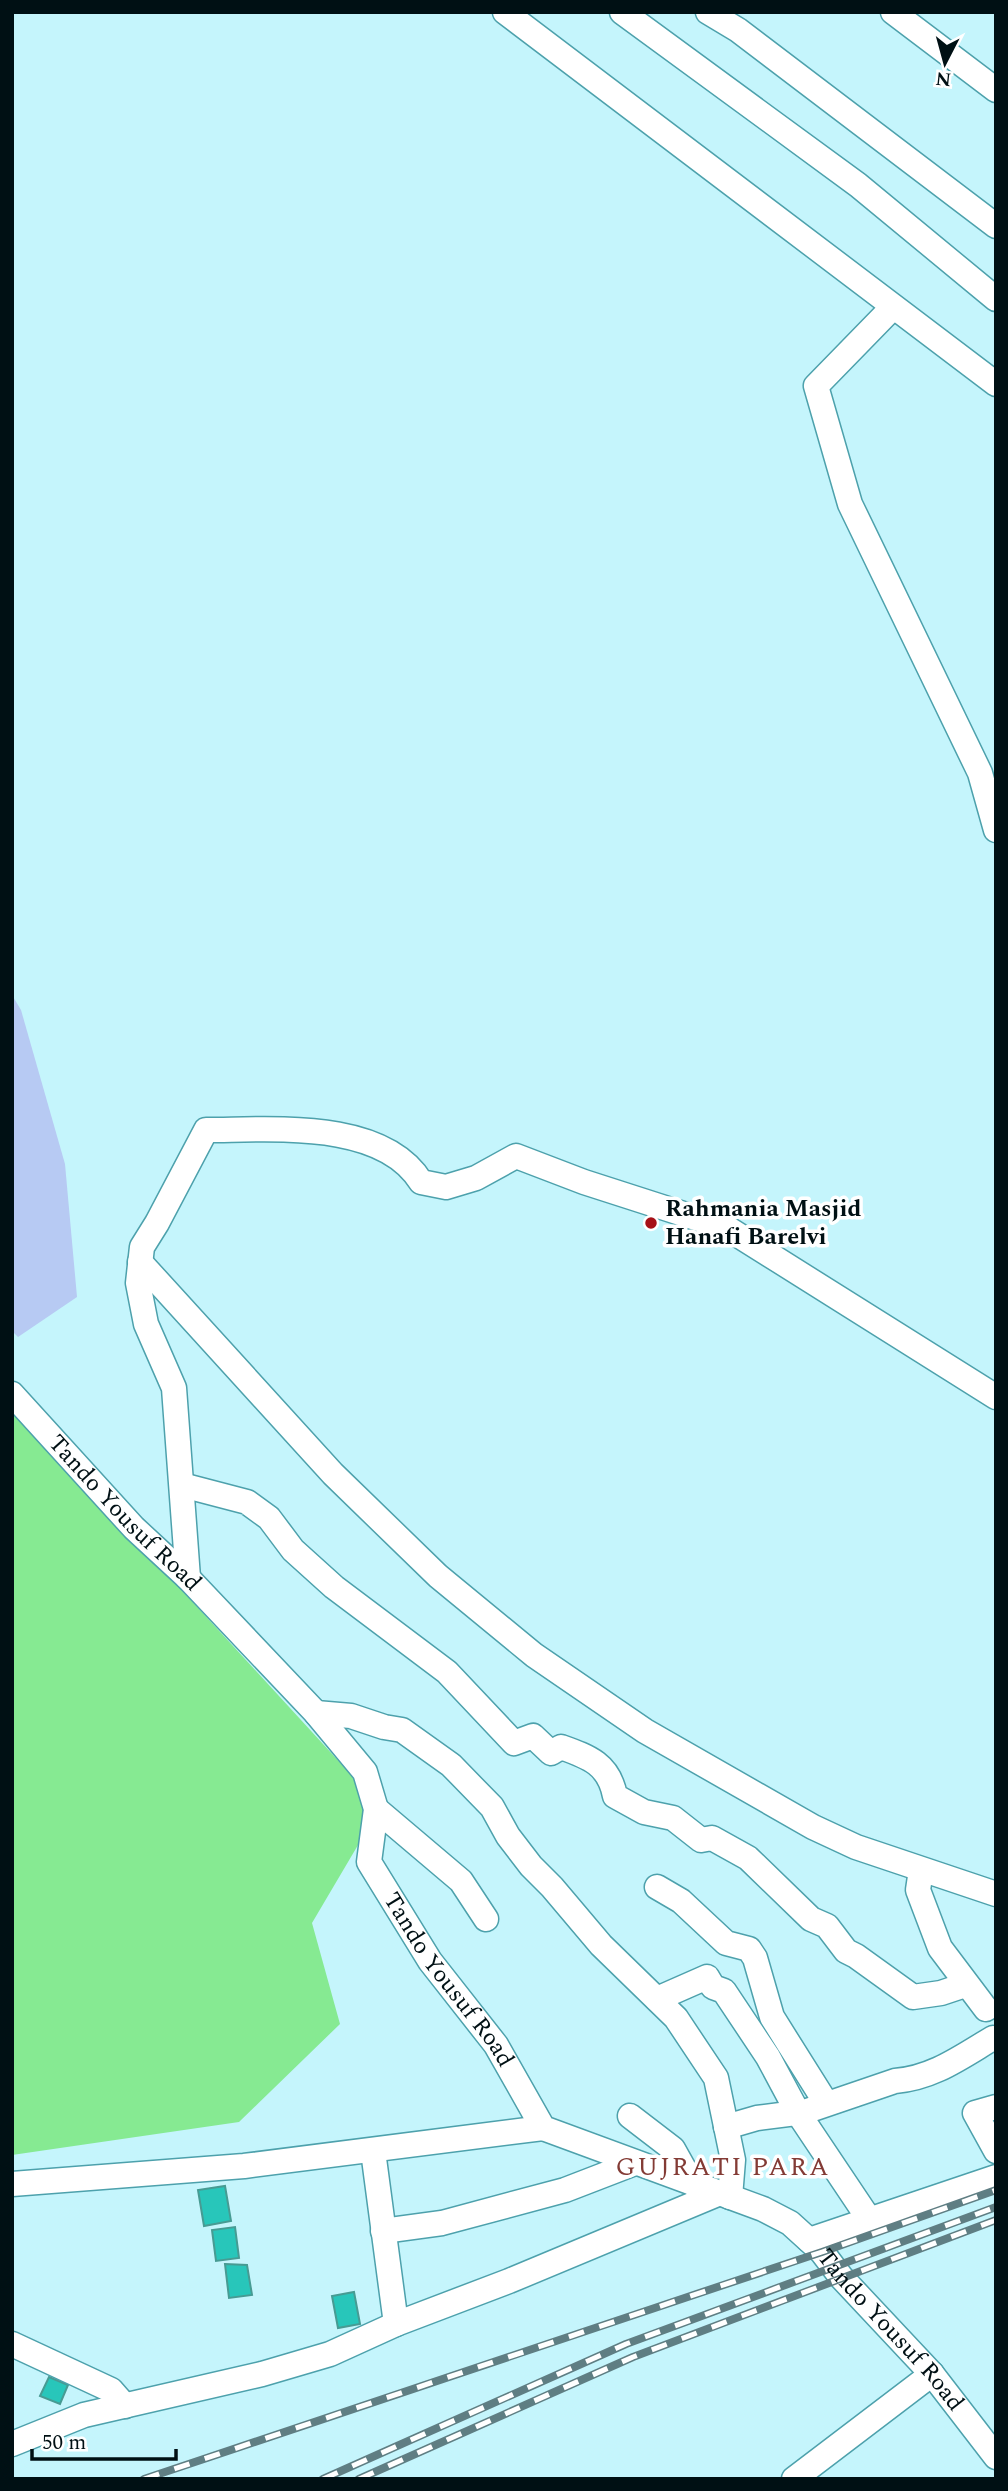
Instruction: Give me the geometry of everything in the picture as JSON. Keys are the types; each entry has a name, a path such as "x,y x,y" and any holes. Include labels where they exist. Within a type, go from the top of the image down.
{"street":[{"path":"505,12 996,384"},
{"path":"622,12 858,185 996,299"},
{"path":"708,12 738,30 996,226"},
{"path":"893,12 996,90"},
{"path":"893,307 816,386 850,504 988,771 996,830"},
{"path":"188,1578 174,1388 146,1324 138,1283 142,1247 206,1130 296,1130 352,1138 394,1154 413,1168 421,1182 446,1187 476,1178 516,1156 584,1182 727,1228 996,1397"},
{"path":"140,1262 333,1474 438,1576 534,1656 645,1731 813,1826 856,1847 996,1894"},
{"name":"Tando Yousuf Road","path":"12,1394 134,1528 188,1578 316,1713 365,1772 376,1809 369,1862 430,1961 496,2045 543,2128 763,2209 790,2223 809,2240 932,2374 996,2457"},
{"path":"181,1485 247,1502 269,1518 293,1550 334,1587 447,1672 514,1743 533,1736 551,1753 561,1747 587,1756 601,1766 612,1780 615,1796 644,1812 674,1818 701,1840 712,1838 748,1858 811,1919 827,1926 846,1951 913,1997 941,1993 965,1985"},
{"path":"12,2444 84,2415 262,2374 330,2354 396,2324 725,2195 733,2160 716,2078 676,2018 601,1945 531,1866 508,1836 492,1807 451,1765 402,1730 351,1716 316,1713"},
{"path":"376,1809 461,1881 486,1919"},
{"path":"920,1870 918,1890 940,1948 965,1985 986,2009"},
{"path":"657,1886 681,1900 726,1943 749,1949 755,1958 772,2017 826,2103"},
{"path":"657,1999 707,1977 713,1987 724,1991 768,2057 798,2113 869,2219"},
{"path":"726,2127 757,2118 798,2113 895,2081 937,2071 993,2038"},
{"path":"996,2107 975,2113 996,2151"},
{"path":"630,2116 673,2149 692,2183"},
{"path":"12,2184 244,2166 543,2128"},
{"path":"373,2151 396,2324"},
{"path":"383,2231 442,2223 565,2190 635,2163"},
{"path":"809,2240 996,2177"},
{"path":"12,2344 111,2390 125,2406"},
{"path":"794,2479 932,2374"}],"green space":[{"path":"12,1405 367,1792 361,1840 312,1923 340,2024 239,2122 12,2155"}],"water":[{"path":"12,995 21,1010 65,1164 77,1297 18,1337 12,1331"}],"building":[{"path":"225,2186 231,2221 204,2226 198,2190"},
{"path":"235,2227 239,2258 216,2261 212,2230"},
{"path":"225,2264 247,2265 252,2295 229,2298"},
{"path":"354,2292 360,2324 338,2328 332,2296"},
{"path":"49,2377 68,2385 60,2404 40,2396"}],"railway":[{"path":"144,2479 822,2252 996,2190"},
{"path":"323,2479 626,2344 996,2207"},
{"path":"359,2479 633,2357 996,2220"}],"place":[{"name":"Rahmania Masjid Hanafi Barelvi","path":"651,1223"}],"district":[{"name":"GUJRATI PARA","path":"723,2167"}]}
